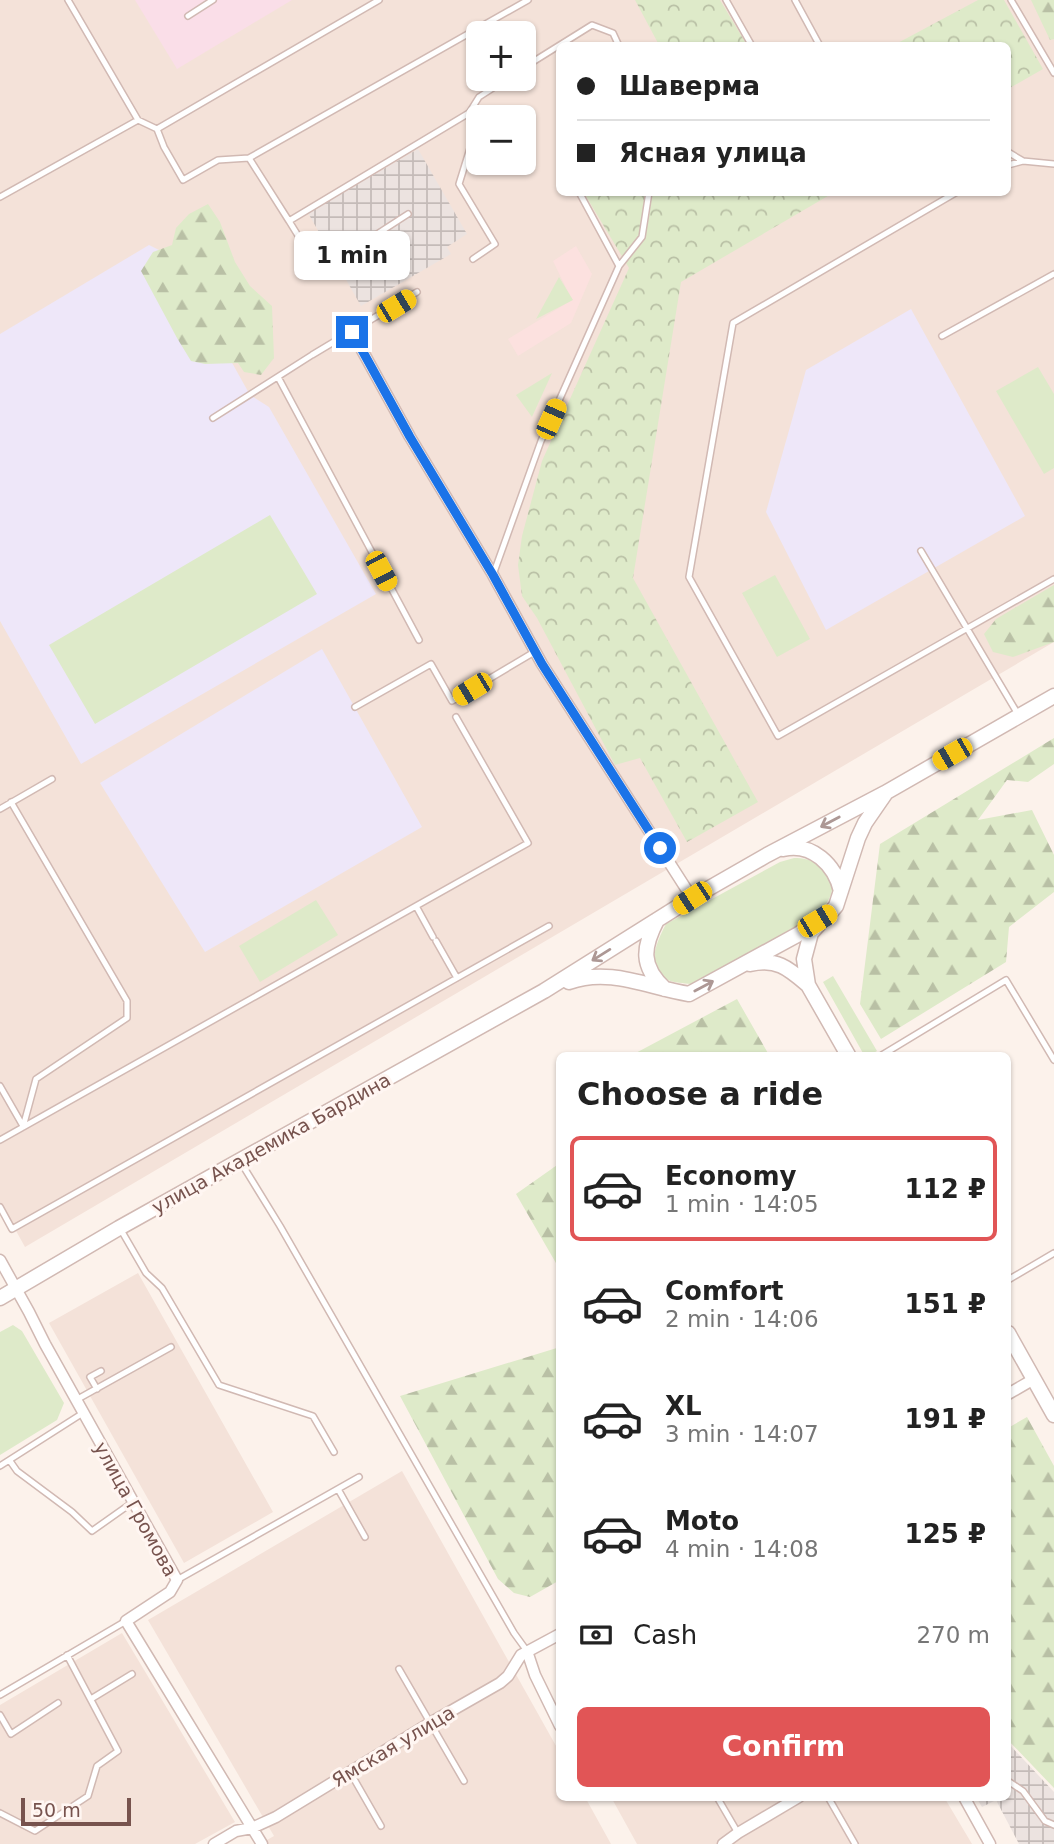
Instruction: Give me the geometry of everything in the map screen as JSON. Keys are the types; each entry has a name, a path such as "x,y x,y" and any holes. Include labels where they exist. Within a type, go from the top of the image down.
{"street":[{"path":"352,332 410,437 536,651 692,898"},
{"name":"улица Академика Бардина","path":"0,1298 119,1228 544,991 692,898 885,793 1054,696"},
{"name":"улица Академика Бардина","path":"544,991 583,977 595,976 626,979 689,994 797,935 830,913 841,892 858,838 885,793"},
{"path":"775,851 788,847 821,856 837,877 841,892"},
{"path":"808,985 804,959 811,933 830,913"},
{"path":"657,920 646,947 646,961 657,982 666,990"},
{"path":"739,966 762,961 785,966 808,985 846,1052"},
{"name":"улица Громова","path":"0,1260 177,1580 170,1592 126,1621"},
{"path":"1011,1338 1054,1415"},
{"path":"1011,1392 1034,1379"},
{"path":"126,1621 262,1844"},
{"name":"Ямская улица","path":"214,1844 236,1831 253,1828 276,1817 500,1682 527,1651 556,1636"},
{"path":"527,1651 535,1675 556,1718"},
{"path":"723,1844 792,1801"},
{"path":"966,1801 990,1844"}],"lane":[{"path":"68,0 138,120 157,129 183,180 218,160 249,158 528,0"},
{"path":"188,16 213,0"},
{"path":"157,129 379,0"},
{"path":"726,0 750,42"},
{"path":"795,0 818,42"},
{"path":"1011,0 1054,73"},
{"path":"565,42 592,25 613,33 618,42"},
{"path":"536,60 556,47"},
{"path":"474,105 479,97 488,91"},
{"path":"289,220 466,115"},
{"path":"0,197 138,120"},
{"path":"1011,154 1023,161"},
{"path":"249,158 320,271 408,214"},
{"path":"466,161 459,184 495,244 473,259"},
{"path":"1011,164 1023,161 1054,164"},
{"path":"581,196 619,266"},
{"path":"493,575 541,441 619,266 642,237 648,196"},
{"path":"950,196 733,323 689,577 778,736 1054,579"},
{"path":"942,336 1054,274"},
{"path":"213,418 417,292"},
{"path":"278,377 418,640"},
{"path":"921,551 1019,716"},
{"path":"355,707 431,664 452,701 536,651"},
{"path":"0,1140 528,844 456,717"},
{"path":"0,809 52,779"},
{"path":"11,802 127,1001 127,1018 37,1079 23,1127"},
{"path":"416,906 457,978"},
{"path":"0,1207 12,1230 549,926"},
{"path":"887,1052 1006,979 1054,1060"},
{"path":"0,1086 23,1127"},
{"path":"240,1161 527,1651"},
{"path":"119,1228 146,1273 162,1288 219,1385 313,1416 334,1452"},
{"path":"1011,1278 1054,1253"},
{"path":"76,1401 171,1347"},
{"path":"97,1389 90,1377 101,1371"},
{"path":"0,1466 83,1413"},
{"path":"10,1461 17,1471 72,1512 92,1531 134,1502"},
{"path":"177,1580 359,1477"},
{"path":"338,1489 365,1537"},
{"path":"0,1695 126,1621"},
{"path":"0,1813 35,1830 88,1796 97,1766 118,1751 68,1655"},
{"path":"399,1669 464,1781"},
{"path":"91,1699 132,1674"},
{"path":"0,1715 11,1734 58,1703"},
{"path":"350,1772 381,1826"},
{"path":"1011,1783 1023,1791 1045,1821 1054,1825"},
{"path":"719,1801 738,1833"},
{"path":"830,1801 855,1844"}],"shaded area":[{"path":"0,0 1054,0 1054,642 25,1247 0,1202"},
{"path":"135,0 292,0 177,69"},
{"path":"418,149 467,234 447,247 451,254 361,306 308,213"},
{"path":"149,245 173,257 250,395 269,407 376,594 81,764 0,621 0,334"},
{"path":"576,246 592,274 571,323 518,356 508,339 572,300 553,261"},
{"path":"911,309 1025,516 826,630 766,512 806,370"},
{"path":"322,649 422,827 205,952 100,783"},
{"path":"138,1273 273,1512 184,1563 49,1323"},
{"path":"402,1471 556,1746 556,1801 587,1801 611,1844 260,1844 274,1836 148,1620"},
{"path":"122,1633 235,1822 195,1844 0,1844 0,1705"},
{"path":"1011,1746 1054,1792 1054,1844 1019,1844 997,1801 1011,1801"},
{"path":"613,1801 946,1801 972,1844 637,1844"},
{"path":"978,1801 994,1801 982,1807"}],"green space":[{"path":"635,0 720,0 745,42 657,42"},
{"path":"978,0 1004,0 1043,69 1011,87 1011,42 900,42"},
{"path":"1031,0 1054,0 1054,39 1050,40"},
{"path":"586,196 828,196 681,282 633,578 758,802 687,842 640,758 615,765 537,618 522,596 518,565 522,536 542,461 629,268"},
{"path":"208,204 220,222 235,262 250,286 272,306 274,358 261,375 244,372 238,363 205,364 191,361 141,271 153,252 172,245 176,228 189,214"},
{"path":"559,277 573,300 536,319"},
{"path":"1038,367 1054,394 1054,468 1044,474 996,391"},
{"path":"552,373 532,417 516,395"},
{"path":"270,515 317,594 95,724 49,645"},
{"path":"775,575 810,639 777,657 742,593"},
{"path":"1054,585 1054,642 1013,657 993,652 984,634 996,619"},
{"path":"1054,738 1054,764 1028,782 1007,780 978,820 1032,810 1054,855 1054,892 1009,927 1006,962 881,1039 860,1004 880,844"},
{"path":"794,858 815,862 830,875 831,893 818,915 691,984 670,981 661,975 654,962 659,938 666,924 780,862"},
{"path":"316,900 338,935 260,982 239,946"},
{"path":"833,976 877,1051 862,1052 823,982"},
{"path":"737,999 767,1052 638,1052"},
{"path":"556,1166 556,1263 516,1194"},
{"path":"13,1325 22,1331 64,1403 57,1420 0,1455 0,1332"},
{"path":"556,1348 556,1582 530,1597 514,1593 498,1579 400,1396"},
{"path":"1027,1417 1054,1466 1054,1788 1011,1743 1011,1426"}],"route":[{"path":"352,332 542,664 660,848"}]}
